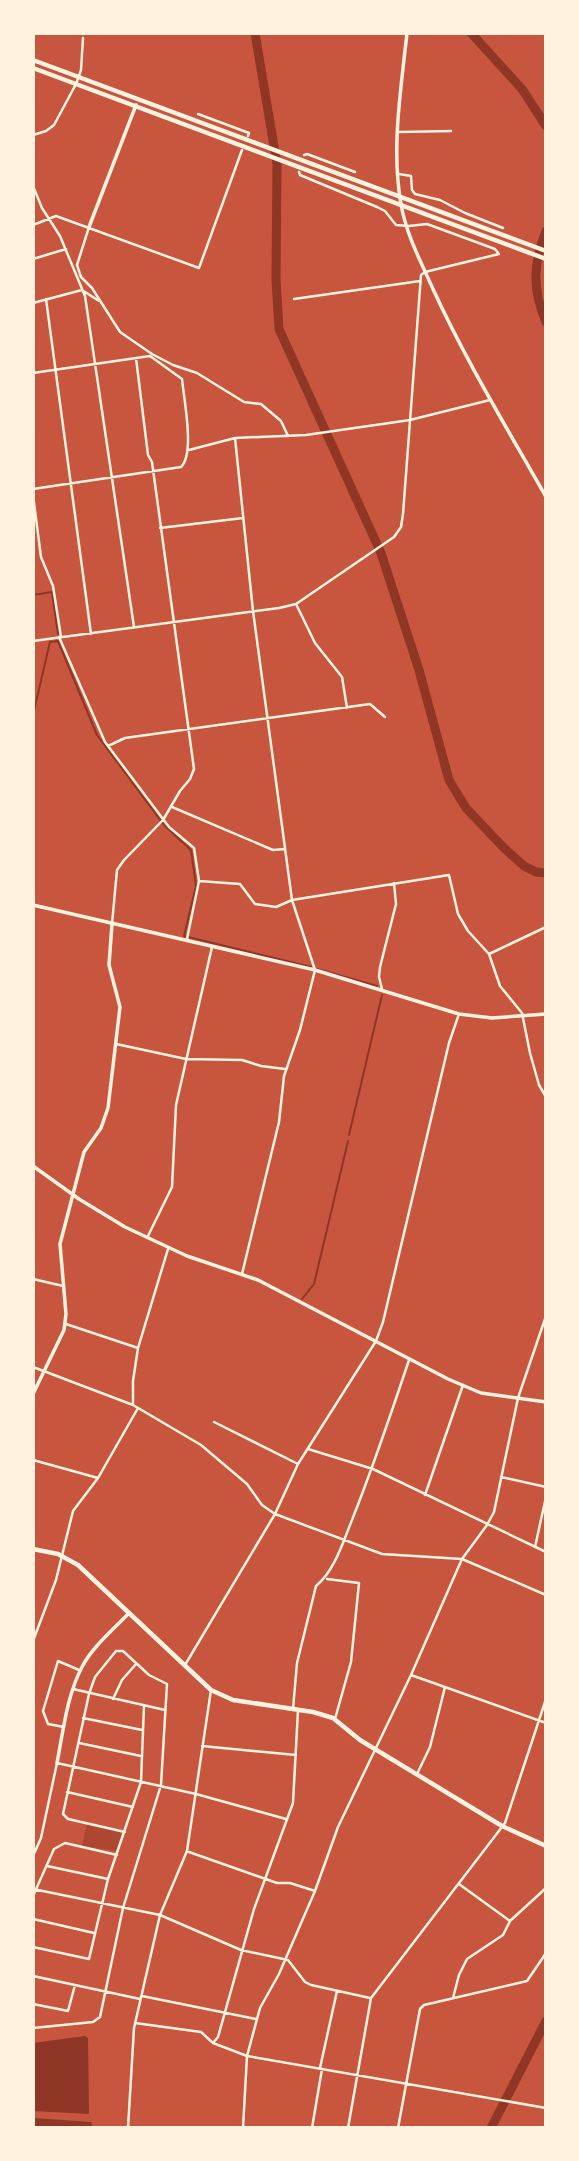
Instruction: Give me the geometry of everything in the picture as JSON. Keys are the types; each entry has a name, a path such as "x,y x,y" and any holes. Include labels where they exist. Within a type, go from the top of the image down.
{"main road":[{"path":"33,60 546,251"},
{"path":"33,68 546,259"},
{"path":"33,1549 63,1556 78,1565 211,1690 233,1700 320,1713 335,1719 375,1749 502,1826 546,1846"}],"street":[{"path":"407,33 398,132 400,197 407,226 425,272 464,354 546,496"},
{"path":"33,135 54,125 80,77 83,38"},
{"path":"33,489 153,472 181,467 186,462 189,450 182,379 120,332 81,277 77,265 136,105"},
{"path":"198,114 249,133 248,136"},
{"path":"398,132 451,131"},
{"path":"33,225 56,216 199,268 242,150"},
{"path":"304,155 355,172"},
{"path":"33,641 296,604 372,554 400,529 403,520 421,275 499,254 495,249 427,224 407,226 393,223 385,211 300,175 299,172"},
{"path":"399,174 411,176 412,190 418,195 440,200 465,214 503,228"},
{"path":"33,186 66,249 85,296 134,628"},
{"path":"33,259 66,249"},
{"path":"294,299 420,281"},
{"path":"33,303 82,290 102,303"},
{"path":"46,299 92,634"},
{"path":"33,373 151,355 197,373 243,402 261,404 281,421 288,436"},
{"path":"33,1394 66,1324 59,1247 84,1152 103,1124 108,1110 120,1007 109,965 117,870 163,820 194,769 136,358"},
{"path":"189,450 235,438 288,436 410,420 490,400"},
{"path":"235,438 253,611 284,849 292,900 315,970 300,1030 282,1083 279,1122 242,1274"},
{"path":"33,495 41,556 53,586 60,637 97,729 163,820 194,848 199,881 186,941"},
{"path":"160,528 243,518"},
{"path":"296,604 315,643 342,677 347,708"},
{"path":"108,746 125,738 373,705 385,717"},
{"path":"172,807 272,849 284,849"},
{"path":"199,881 240,884 255,904 275,907 292,900 449,875 458,914 468,931 489,954 500,986 523,1016 530,1054 539,1085 546,1097"},
{"path":"382,991 380,967 396,904 394,883"},
{"path":"33,905 315,970 459,1014 484,1018 546,1014"},
{"path":"489,954 546,927"},
{"path":"147,1238 172,1187 176,1127 174,1118 212,947"},
{"path":"185,1666 275,1514 298,1464 376,1341 383,1322 449,1043 459,1014"},
{"path":"116,1044 186,1059 242,1060 286,1069"},
{"path":"33,1166 73,1195 147,1238 258,1280 463,1385 481,1393 546,1402"},
{"path":"133,1405 138,1348 168,1248"},
{"path":"33,1279 63,1286"},
{"path":"243,2128 247,2056 256,2019 315,1891 338,1827 411,1675 462,1559 494,1511 518,1398 546,1316"},
{"path":"66,1324 138,1348"},
{"path":"213,2043 218,2037 241,1950 293,1803 297,1663 316,1586 325,1578 344,1541 373,1469 410,1359"},
{"path":"33,1367 133,1405 201,1446 247,1484 262,1505 275,1514 382,1554 462,1559 546,1595"},
{"path":"425,1495 463,1385"},
{"path":"33,1641 45,1614 63,1556 73,1511 98,1478 138,1408"},
{"path":"214,1422 298,1464"},
{"path":"308,1449 373,1469 546,1552"},
{"path":"33,1460 98,1478"},
{"path":"501,1477 546,1487"},
{"path":"535,1547 546,1497"},
{"path":"325,1578 359,1583 351,1662 335,1719"},
{"path":"33,1856 41,1838 73,1689 81,1670 102,1640 129,1613"},
{"path":"33,1625 38,1627"},
{"path":"33,2028 93,2022 100,2017 123,1908 161,1786 167,1684 149,1675 123,1651 116,1651 94,1678 63,1814 65,1817 125,1832"},
{"path":"64,1727 48,1724 43,1711 58,1661 81,1670"},
{"path":"113,1699 122,1680 136,1664"},
{"path":"411,1675 546,1723"},
{"path":"417,1774 430,1747 445,1687"},
{"path":"73,1689 165,1710"},
{"path":"128,2128 135,2023 160,1915 187,1851 211,1690"},
{"path":"348,2128 371,1998 502,1826 509,1813 546,1699"},
{"path":"33,1947 89,1959 108,1880 141,1782 144,1706"},
{"path":"83,1718 142,1730"},
{"path":"79,1742 141,1756"},
{"path":"202,1746 296,1755"},
{"path":"57,1763 197,1794 286,1819"},
{"path":"68,1792 133,1807"},
{"path":"33,1896 54,1849 62,1844 117,1855"},
{"path":"187,1851 277,1883 290,1883 315,1891"},
{"path":"47,1866 108,1880"},
{"path":"458,1883 510,1921"},
{"path":"453,1998 459,1975 467,1959 503,1934 510,1921 546,1888"},
{"path":"35,1889 160,1915 241,1950 285,1959 305,1982 371,1998"},
{"path":"33,1919 94,1933"},
{"path":"398,2128 420,2009 424,2005 527,1981 546,1953"},
{"path":"33,1976 256,2019"},
{"path":"33,2004 68,2011 75,1985"},
{"path":"312,2128 337,1991"},
{"path":"135,2023 201,2032 213,2043 247,2056 546,2108"}],"shaded area":[{"path":"87,1824 120,1832 122,1836 117,1851 82,1846"},
{"path":"85,2036 88,2038 89,2114 33,2111 33,2043"},
{"path":"33,2118 91,2122 93,2128 33,2128"}],"waterway":[{"path":"255,33 277,164 276,280 279,329 381,553 419,670 449,780 466,808 503,847 524,866 546,873"},
{"path":"471,33 522,89 546,126"},
{"path":"546,231 536,276 538,298 546,322"},
{"path":"33,595 52,592 58,634"},
{"path":"33,715 50,642 58,641 97,735 164,825 191,850 196,886 184,936 311,967"},
{"path":"317,969 377,986"},
{"path":"349,1135 382,995"},
{"path":"302,1299 314,1284 348,1141"},
{"path":"491,2128 546,2021"}]}
